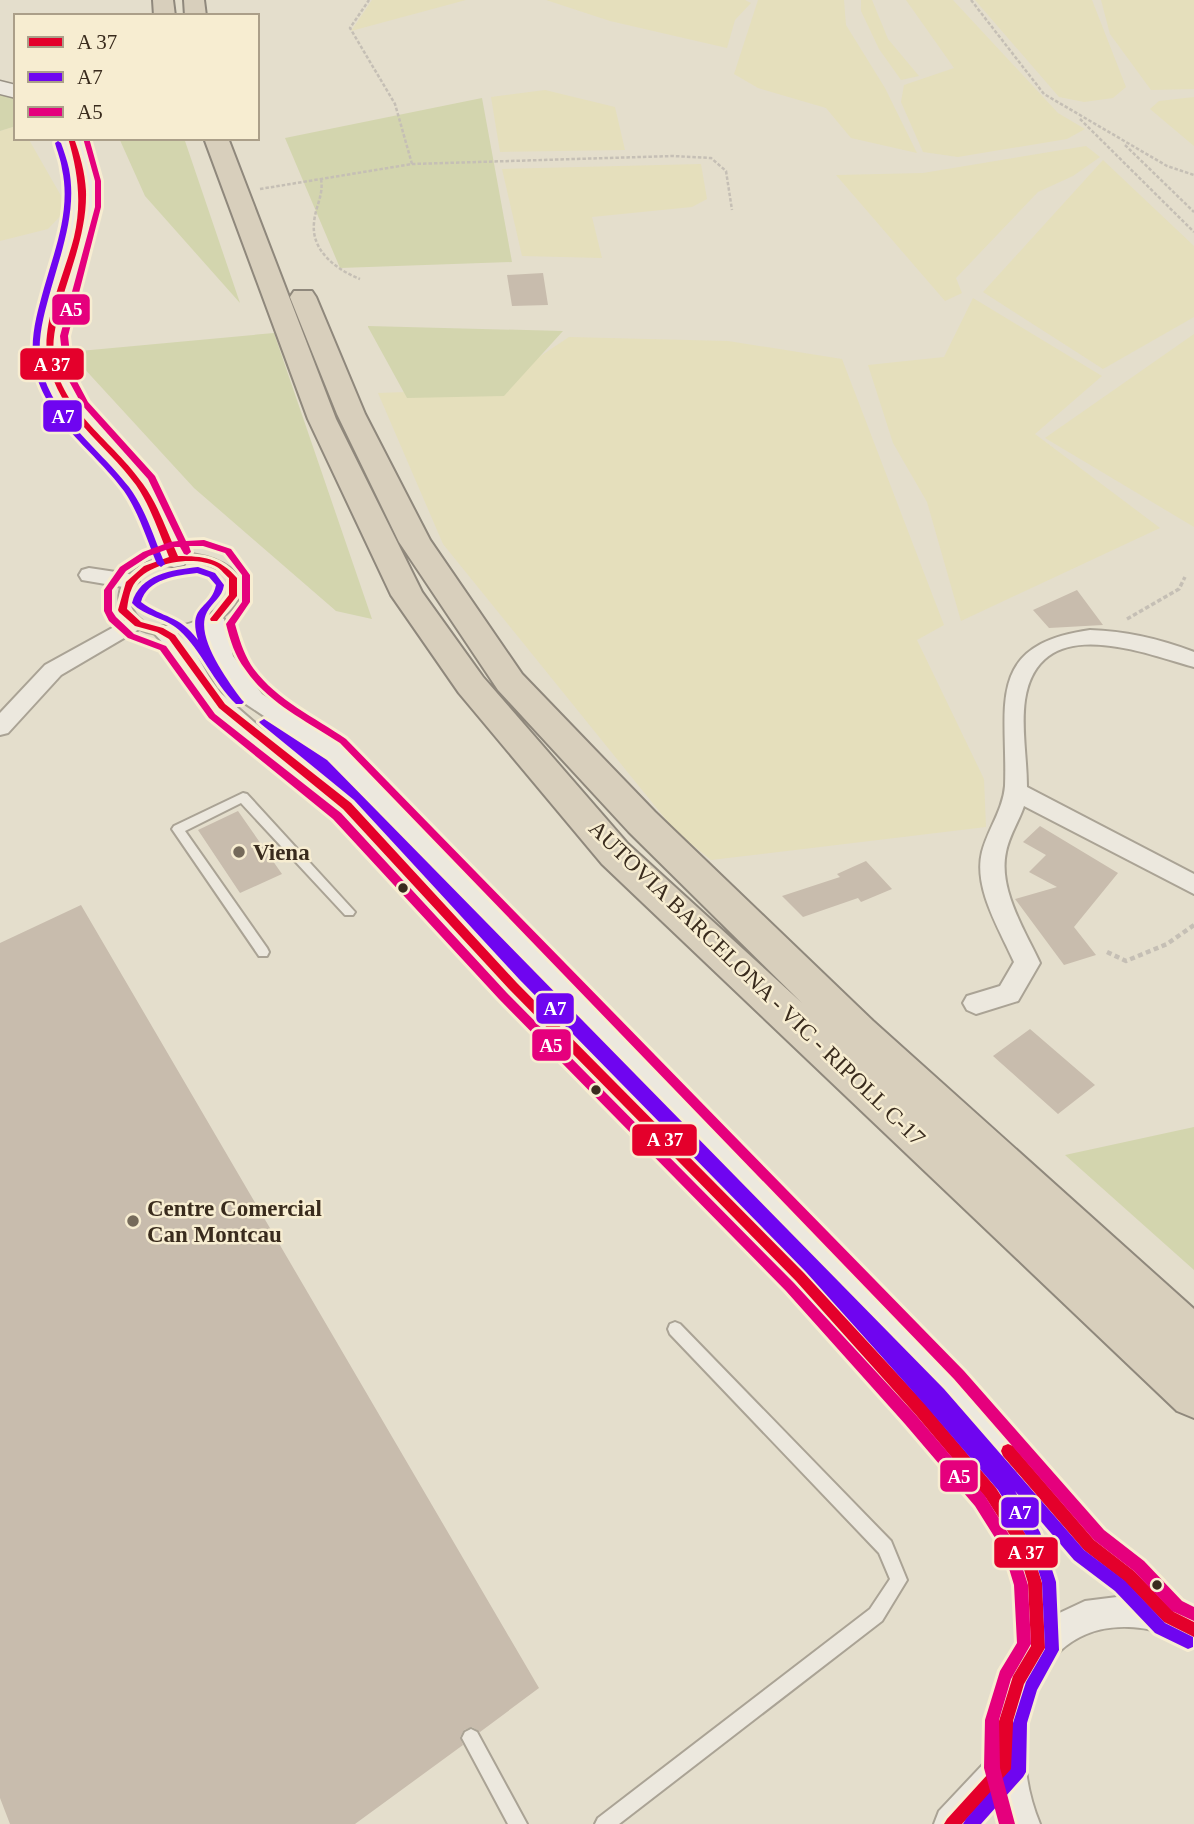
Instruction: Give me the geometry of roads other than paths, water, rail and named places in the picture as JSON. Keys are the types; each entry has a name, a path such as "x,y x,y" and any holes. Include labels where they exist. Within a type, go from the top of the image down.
{"highway":[{"name":"AUTOVIA BARCELONA - VIC - RIPOLL C-17","path":"217,140 322,419 407,595 471,685 615,853 1194,1394"},
{"name":"AUTOVIA BARCELONA - VIC - RIPOLL C-17","path":"240,140 351,414 415,542 510,682 642,822 859,1032 1194,1339"}],"street":[{"path":"72,140 87,186 81,234 58,297 50,338 50,356 69,406 140,485 174,558"},
{"path":"89,575 129,580"},
{"path":"214,619 223,657 254,699 333,751 949,1385 1089,1545 1182,1623"},
{"path":"0,727 52,670 134,623"},
{"path":"163,631 184,652 208,694 253,734 326,786 347,806 513,986 800,1278 921,1410 991,1493 1023,1543 1035,1583 1038,1648"},
{"path":"976,1003 1009,994 1027,963 997,893 993,856 1016,791 1016,696 1034,654 1062,640 1104,636 1169,650 1194,660"},
{"path":"1016,791 1194,885"},
{"path":"1022,1824 1006,1766 1006,1721 1018,1681 1038,1648 1075,1621 1120,1611 1182,1623"},
{"path":"952,1824 1006,1766"}],"lane":[{"path":"174,558 208,559 231,575 235,586 233,597 214,619 190,628 163,631 134,623 123,610 121,596 129,580 141,570 174,558"},
{"path":"263,952 178,829 243,797 349,912"},
{"path":"604,1824 876,1615 900,1580 885,1547 675,1329"},
{"path":"471,1738 518,1824"}],"place":[{"name":"Viena","path":"239,852"},
{"name":"Centre Comercial Can Montcau","path":"133,1221"}]}
